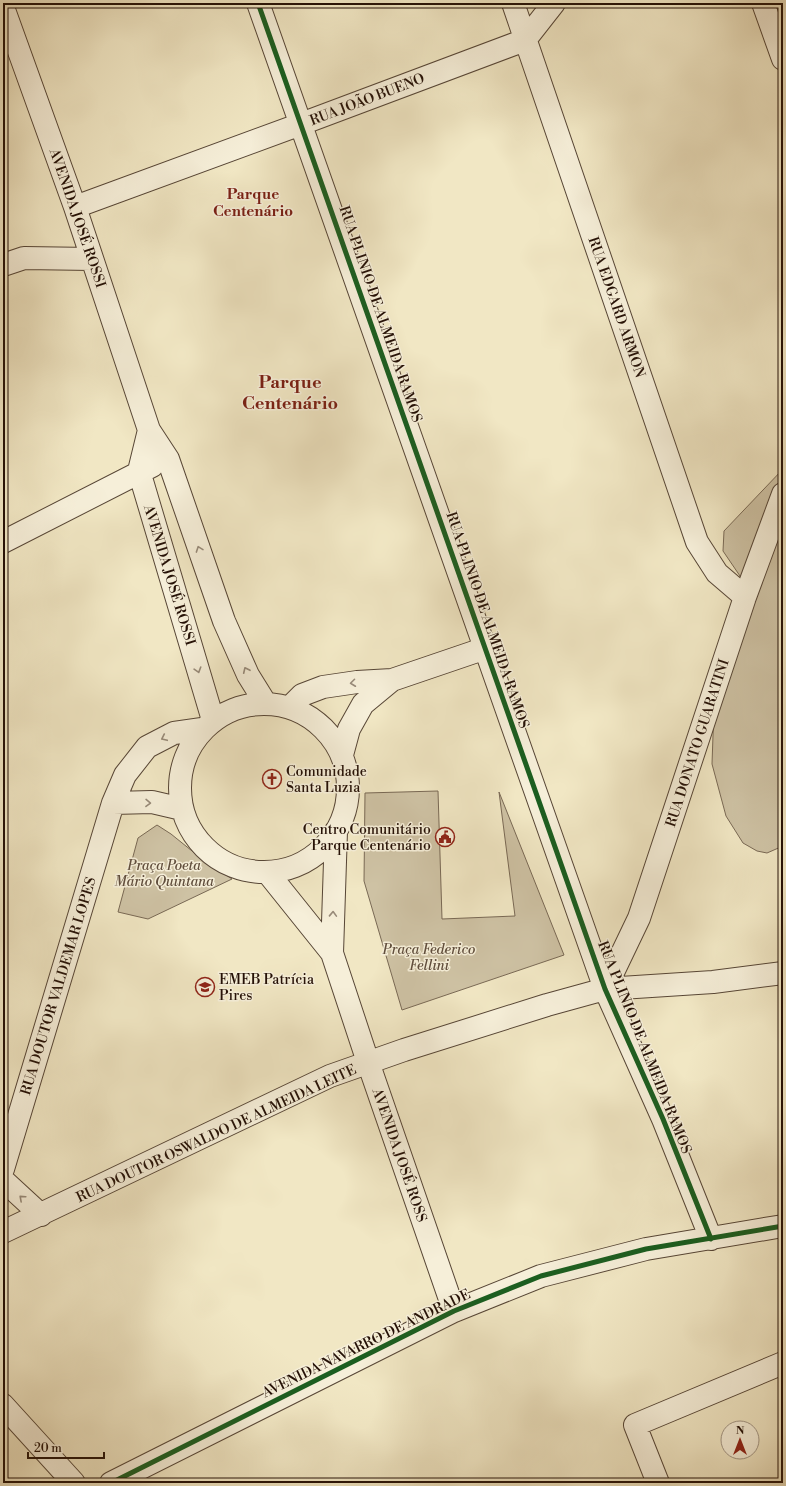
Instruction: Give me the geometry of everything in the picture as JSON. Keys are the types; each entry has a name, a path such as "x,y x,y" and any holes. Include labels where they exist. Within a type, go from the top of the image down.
{"street":[{"name":"RUA PLINIO DE ALMEIDA RAMOS","path":"258,3 605,989 662,1119 711,1239"},
{"name":"RUA EDGARD ARMON","path":"513,3 697,542 717,574 745,597"},
{"path":"526,40 554,3"},
{"path":"763,3 783,59"},
{"name":"AVENIDA JOSÉ ROSSI","path":"3,7 76,207 149,430 168,459 224,621 248,674 266,704"},
{"name":"RUA JOÃO BUENO","path":"76,207 526,40"},
{"path":"3,265 24,258 92,259"},
{"path":"139,471 149,430"},
{"path":"3,542 139,471 168,459"},
{"name":"AVENIDA JOSÉ ROSSI","path":"139,471 208,725"},
{"name":"RUA DONATO GUARATINI","path":"605,989 639,918 745,597 783,494"},
{"path":"290,707 302,695 323,687 356,682 392,680 486,648"},
{"path":"342,755 349,729 363,704 392,680"},
{"path":"266,704 290,707 311,718 329,735 342,755 348,781 346,807 336,831 318,852 295,866 267,872 239,868 213,856 193,835 182,809 179,781 186,753 208,725 238,707 266,704"},
{"name":"RUA DOUTOR VALDEMAR LOPES","path":"3,1169 113,803 124,775 147,746 174,734 208,725"},
{"path":"113,803 152,802 182,809"},
{"name":"AVENIDA JOSÉ ROSS","path":"336,831 332,953 454,1311"},
{"name":"AVENIDA JOSÉ ROSS","path":"267,872 332,953"},
{"name":"RUA DOUTOR OSWALDO DE ALMEIDA LEITE","path":"3,1232 323,1079 368,1062 547,1004 605,989 713,982 783,973"},
{"path":"3,1180 41,1215"},
{"name":"AVENIDA NAVARRO DE ANDRADE","path":"111,1483 454,1311 541,1276 646,1249 783,1226"},
{"path":"658,1483 635,1425 783,1363"},
{"path":"3,1404 74,1483"}],"green space":[{"path":"783,469 783,846 767,853 757,851 743,843 726,816 712,764 714,707 744,594 740,576 723,551 724,531"},
{"name":"Praça Federico Fellini","path":"438,791 442,919 515,916 499,792 564,955 402,1010 364,881 365,793"},
{"name":"Praça Poeta Mário Quintana","path":"157,825 171,834 202,859 232,879 148,919 118,912 138,838"}],"cycle path":[{"path":"258,3 605,989 663,1119 711,1239"},
{"path":"111,1483 454,1311 541,1276 646,1249 783,1226"}],"place":[{"name":"Comunidade Santa Luzia","path":"272,779"},
{"name":"Centro Comunitário Parque Centenário","path":"445,837"},
{"name":"EMEB Patrícia Pires","path":"205,987"}],"district":[{"name":"Parque Centenário","path":"253,202"},
{"name":"Parque Centenário","path":"290,392"}]}
